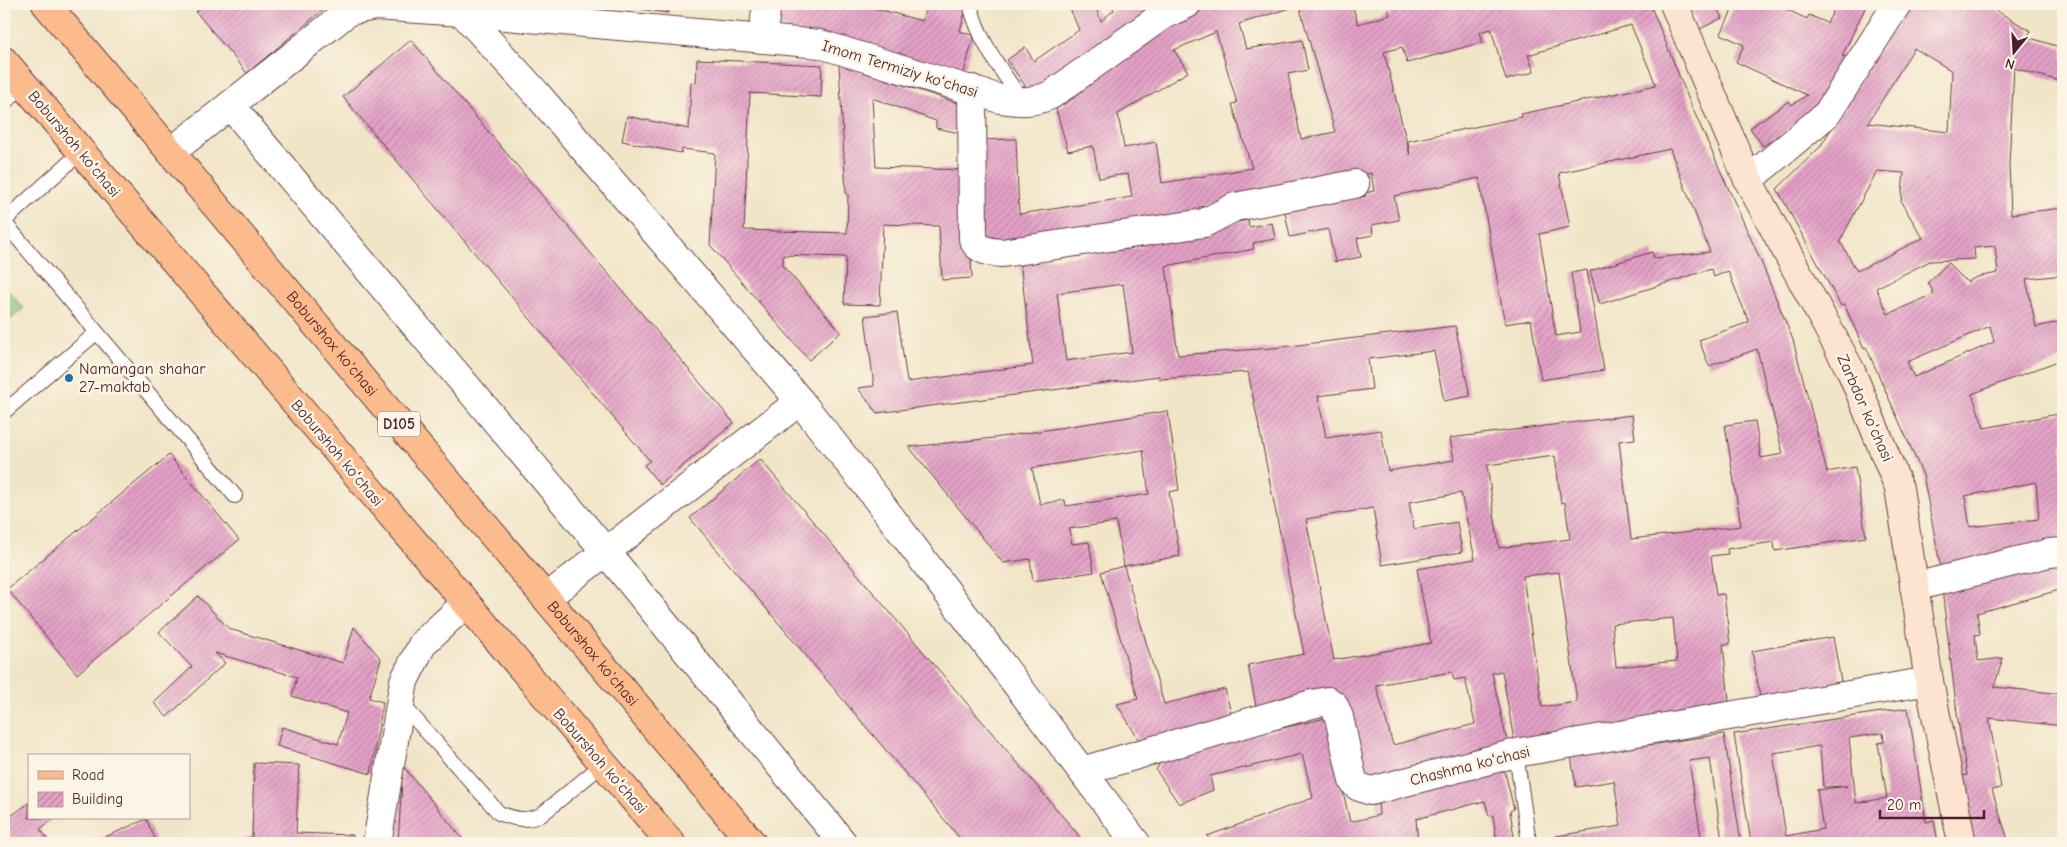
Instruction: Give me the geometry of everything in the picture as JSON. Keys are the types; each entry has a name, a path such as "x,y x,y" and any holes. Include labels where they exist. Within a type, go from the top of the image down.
{"main road":[{"name":"Boburshox ko'chasi","path":"46,4 752,843"},
{"name":"Boburshoh koʻchasi","path":"4,61 465,604 671,843"}],"street":[{"path":"762,39 767,4"},
{"name":"Imom Termiziy koʻchasi","path":"171,152 349,11 375,6 820,44 1000,99 1024,103 1036,101 1050,95 1163,15 1188,4"},
{"name":"Zarbdor koʻchasi","path":"1674,4 1748,180 1851,371 1899,488 1929,681 1962,843"},
{"path":"1748,180 1827,114 1896,4"},
{"path":"462,12 536,93 800,401 871,491 1136,843"},
{"path":"972,90 973,239 975,244 986,251 1002,253 1204,223 1234,207 1355,184"},
{"path":"230,105 606,552 843,843"},
{"path":"546,598 800,401"},
{"path":"1914,587 2049,553 2063,552"},
{"path":"377,843 404,681 423,643 465,604"},
{"name":"Chashma koʻchasi","path":"1082,771 1328,701 1334,705 1339,717 1353,781 1357,786 1371,792 1516,753 1929,681"}],"lane":[{"path":"970,4 974,22 984,45 1024,103"},
{"path":"4,103 24,85"},
{"path":"81,152 4,222 235,496"},
{"path":"4,412 96,333"},
{"path":"400,703 499,813 518,820 531,819 541,815 603,764"},
{"path":"1516,753 1529,843"}],"green space":[{"path":"4,285 24,308 4,325"}],"building":[{"path":"206,4 330,4 247,73 196,12"},
{"path":"574,4 587,4 587,9"},
{"path":"605,4 669,4 668,13"},
{"path":"777,4 860,4 922,21 927,4 964,4 967,5 960,31 974,36 963,76 774,25"},
{"path":"1068,4 1094,4 1101,21 1114,10 1111,4 1164,4 1031,94 1007,60 1025,47 1034,61 1079,30"},
{"path":"1217,4 1352,4 1358,24 1390,15 1387,4 1650,4 1691,105 1760,259 1793,340 1827,472 1855,467 1866,537 1775,551 1774,542 1727,549 1728,554 1711,556 1716,595 1724,594 1730,644 1723,644 1730,710 1515,746 1502,671 1492,673 1509,751 1364,787 1341,695 1257,711 1248,665 1304,654 1248,372 1160,379 1159,376 877,413 858,388 874,386 865,316 897,312 907,382 1033,365 1020,263 1142,247 1141,240 1248,220 1249,227 1272,223 1275,239 1253,243 1254,249 1166,266 1178,355 1273,348 1455,326 1470,396 1444,401 1434,351 1368,359 1372,389 1318,396 1326,438 1381,430 1388,471 1454,460 1450,438 1632,415 1635,439 1619,441 1631,539 1741,526 1725,425 1755,421 1761,458 1783,454 1757,349 1709,366 1699,340 1749,322 1728,271 1714,277 1711,269 1600,304 1590,271 1652,252 1654,258 1710,252 1670,149 1559,173 1570,227 1539,234 1556,336 1580,332 1571,273 1587,270 1604,370 1541,380 1531,320 1505,324 1479,178 1394,196 1399,220 1372,225 1373,235 1357,238 1361,257 1335,262 1328,229 1290,237 1285,212 1366,196 1365,193 1374,191 1371,173 1277,194 1199,207 1201,219 982,247 978,140 1016,139 1019,214 1132,197 1128,174 1099,178 1093,146 1068,151 1056,109 1077,96 1098,69 1152,30","holes":["1299,5 1335,132 1301,139 1288,74 1308,70 1302,40 1246,49 1239,24","1631,25 1656,85 1521,114 1522,117 1408,141 1410,155 1384,52 1402,47 1407,63 1483,42 1480,32 1491,29 1506,80 1534,72 1528,55","1216,32 1237,103 1232,104 1252,168 1162,183 1156,142 1124,148 1118,114 1188,72 1174,50","1123,284 1132,352 1066,361 1057,293","1555,456 1561,503 1565,502 1570,539 1499,548 1487,465","1461,493 1475,559 1417,569 1431,643 1334,660 1306,519 1373,508 1382,565 1462,552 1457,522 1414,529 1409,502","1559,572 1577,702 1542,707 1523,576","1673,618 1677,661 1616,667 1612,624","1452,672 1454,680 1465,678 1475,724 1393,745 1376,685"]},
{"path":"1688,4 1715,4 1722,18 1700,29"},
{"path":"1735,4 1775,4 1807,19 1809,15 1827,23 1837,4 1867,4 1842,56 1846,57 1824,104 1763,146 1750,128 1789,101 1792,105 1807,95 1736,62 1744,45 1721,34"},
{"path":"1908,4 1985,4 2031,31 2027,37 2063,48 2063,82 2014,68 2009,164 2011,214 2063,208 2063,275 2026,279 2036,327 2063,321 2063,359 1972,394 1984,428 2063,413 2063,549 1942,574 1923,475 1866,347 1864,349 1844,304 1841,306 1777,189 1820,147","holes":["1914,48 1952,71 1949,132 1868,123","1877,171 1904,173 1901,202 1923,238 1857,271 1840,241","1995,246 1998,273 1977,277 1967,282 1948,263 1928,282 1934,294 1888,314 1876,288 1930,261 1975,259 1974,248","1990,326 1994,342 1914,377 1907,362","2036,482 2039,519 1970,527 1965,496"]},
{"path":"411,40 734,423 660,485 644,465 650,461 343,97"},
{"path":"697,59 822,65 821,97 750,93 744,230 847,233 848,194 846,193 839,64 970,107 969,135 936,128 936,121 872,98 876,167 966,170 972,278 942,280 939,226 883,224 880,305 844,304 846,257 783,255 783,266 841,332 809,360 710,245 715,153 682,149 681,153 622,141 627,116 689,129 691,82 696,83"},
{"path":"1168,411 1179,490 1169,492 1180,556 1124,566 1116,522 1069,529 1072,544 1089,542 1094,572 1033,581 1030,559 1003,563 909,447 994,438","holes":["1143,450 1149,494 1066,506 1065,500 1040,504 1032,468"]},
{"path":"169,455 239,540 77,674 7,589"},
{"path":"760,459 1081,838 1075,843 964,843 690,518"},
{"path":"2063,556 2063,589 1977,613 1980,634 1975,635 1978,661 2003,658 1994,687 2063,694 2063,726 1989,718 2001,788 1992,790 2009,843 1975,843 1956,777 1967,775 1958,721 1942,589"},
{"path":"1124,566 1164,704 1225,689 1233,722 1142,745 1117,704 1138,699 1101,572"},
{"path":"198,596 229,629 343,663 354,627 381,659 369,698 383,702 371,774 277,746 282,727 338,744 347,713 292,696 297,677 215,653 225,663 167,717 154,703 192,667 159,632"},
{"path":"1833,637 1842,687 1761,702 1752,651"},
{"path":"1908,708 1926,822 1934,820 1938,843 1751,843 1734,734","holes":["1883,733 1884,742 1878,743 1887,798 1856,803 1849,738","1820,746 1823,787 1847,786 1817,790 1823,829 1786,836 1773,753"]},
{"path":"1326,718 1350,822 1379,815 1378,801 1504,769 1514,809 1510,811 1515,843 1497,843 1493,815 1489,816 1485,801 1416,819 1418,843 1212,843 1207,836 1313,798 1302,754 1210,776 1213,790 1179,804 1156,770 1163,758"},
{"path":"1724,734 1741,843 1716,843 1722,841 1710,758 1689,761 1702,843 1557,843 1556,836 1621,826 1614,781 1576,787 1571,756"},
{"path":"254,763 299,765 296,833 353,835 353,843 229,843 252,837"},
{"path":"403,766 466,843 398,843"},
{"path":"28,804 28,820 51,820 40,829 50,843 4,843 4,821"},
{"path":"146,820 157,843 103,843 101,839"}],"place":[{"name":"Namangan shahar 27-maktab","path":"69,378"}]}
